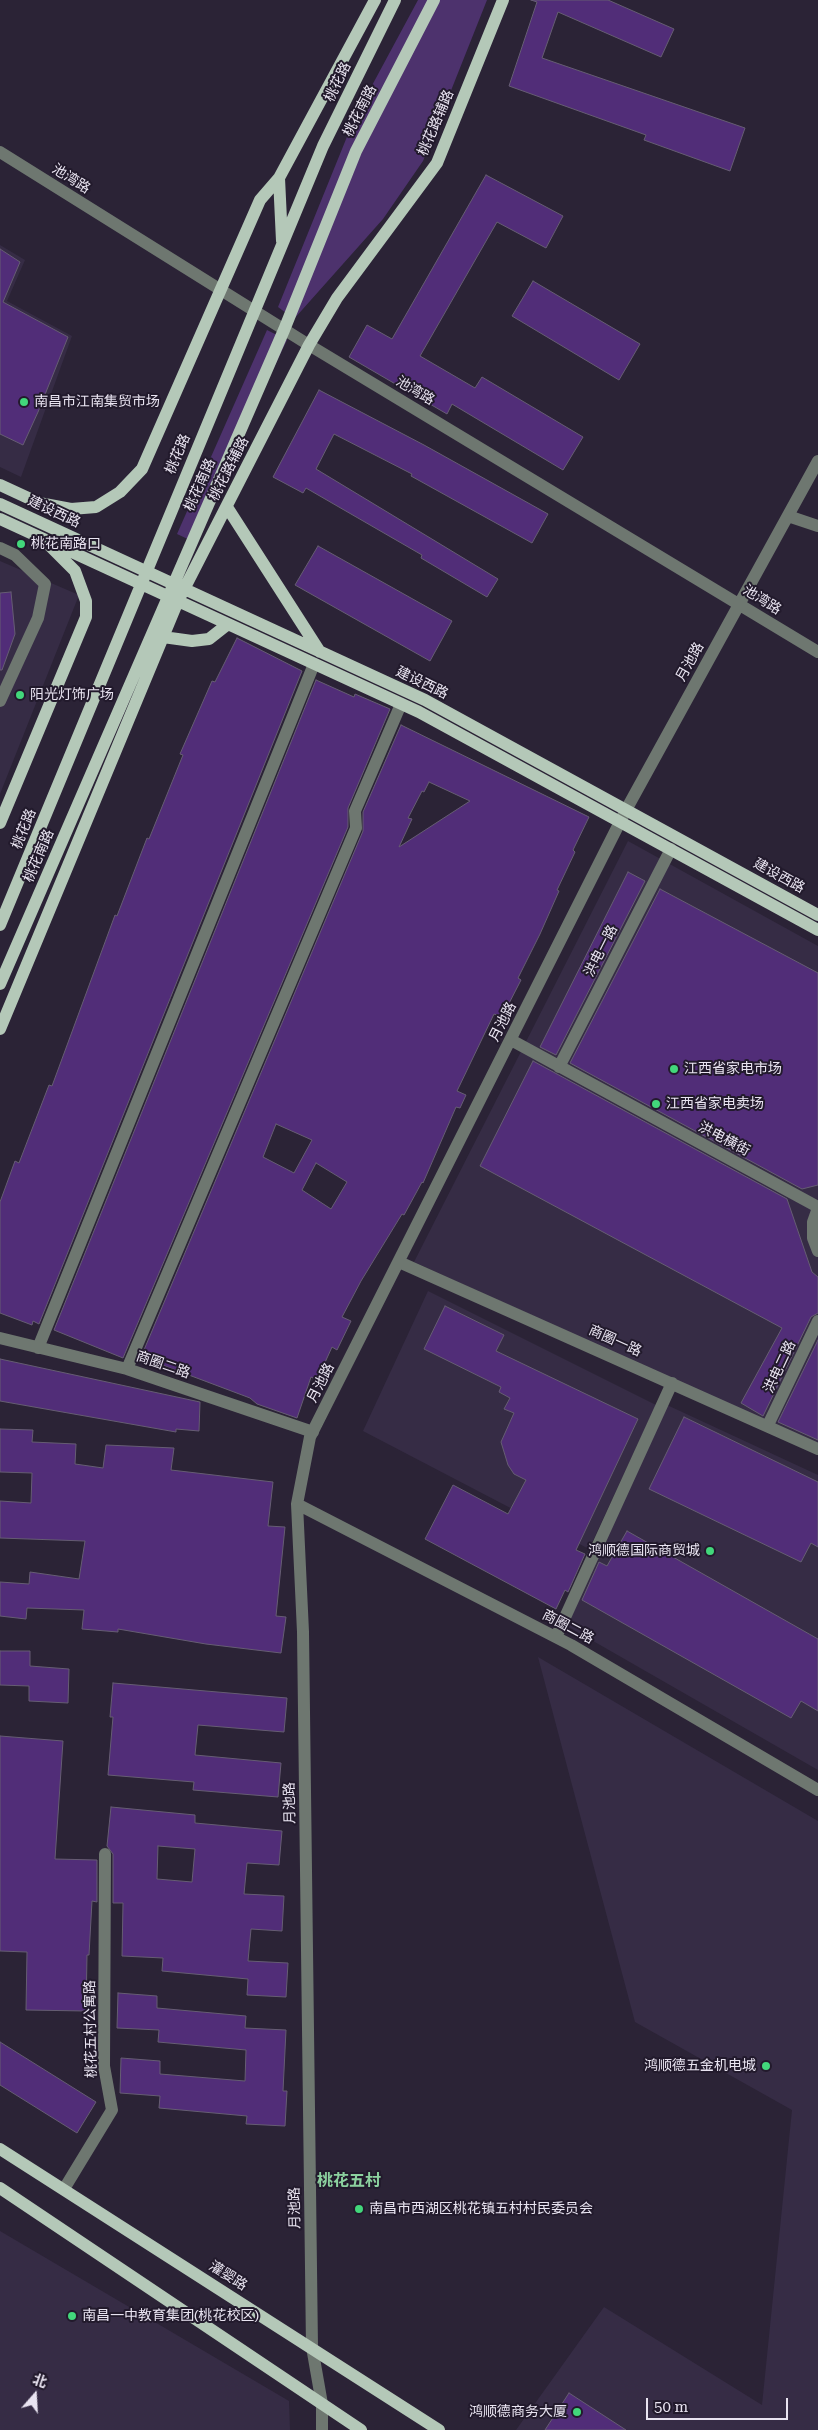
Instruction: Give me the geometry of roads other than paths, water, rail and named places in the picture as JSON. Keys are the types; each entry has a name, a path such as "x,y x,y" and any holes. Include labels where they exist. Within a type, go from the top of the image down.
{"main road":[{"path":"0,485 39,503 71,509 96,507 120,492 142,469 260,200 279,178 374,0"},
{"name":"桃花路","path":"0,925 323,146 395,0"},
{"name":"桃花南路","path":"0,984 179,586 356,151 434,0"},
{"name":"桃花路辅路","path":"179,586 227,507 309,345 337,298 436,163 503,0"},
{"path":"279,178 283,243"},
{"name":"建设西路","path":"0,504 425,700 818,914"},
{"path":"227,507 320,652"},
{"name":"建设西路","path":"0,519 401,704 818,930"},
{"path":"0,824 86,617 86,601 74,571 44,539"},
{"path":"0,1030 163,637 173,599"},
{"path":"163,637 192,641 208,639 228,624"},
{"name":"灌婴路","path":"0,2149 312,2347 438,2430"},
{"path":"0,2188 361,2430"}],"street":[{"name":"池湾路","path":"0,152 284,330 818,652"},
{"name":"月池路","path":"322,2430 322,2404 312,2347 304,1632 296,1504 313,1432 626,810 818,461"},
{"path":"788,516 818,526"},
{"path":"0,548 15,555 45,584 38,618 0,702"},
{"path":"38,1348 314,664"},
{"path":"127,1369 356,828 355,811 401,704"},
{"name":"洪电一路","path":"559,1067 671,849"},
{"name":"洪电横街","path":"511,1040 818,1207 813,1222 814,1238 818,1251"},
{"name":"商圈一路","path":"399,1262 768,1425 818,1449"},
{"name":"洪电二路","path":"768,1425 818,1321"},
{"name":"商圈二路","path":"0,1338 127,1369 313,1432"},
{"path":"556,1637 672,1383"},
{"name":"商圈二路","path":"296,1504 556,1637 818,1790"},
{"name":"桃花五村公寓路","path":"64,2189 112,2110 104,2066 105,1854"}],"place":[{"name":"南昌市江南集贸市场","path":"24,402"},
{"name":"桃花南路口","path":"21,544"},
{"name":"阳光灯饰广场","path":"20,695"},
{"name":"江西省家电市场","path":"674,1069"},
{"name":"江西省家电卖场","path":"656,1104"},
{"name":"鸿顺德国际商贸城","path":"710,1551"},
{"name":"鸿顺德五金机电城","path":"766,2066"},
{"name":"南昌市西湖区桃花镇五村村民委员会","path":"359,2209"},
{"name":"南昌一中教育集团(桃花校区)","path":"72,2316"},
{"name":"鸿顺德商务大厦","path":"577,2412"}],"district":[{"name":"桃花五村","path":"349,2181"}]}
